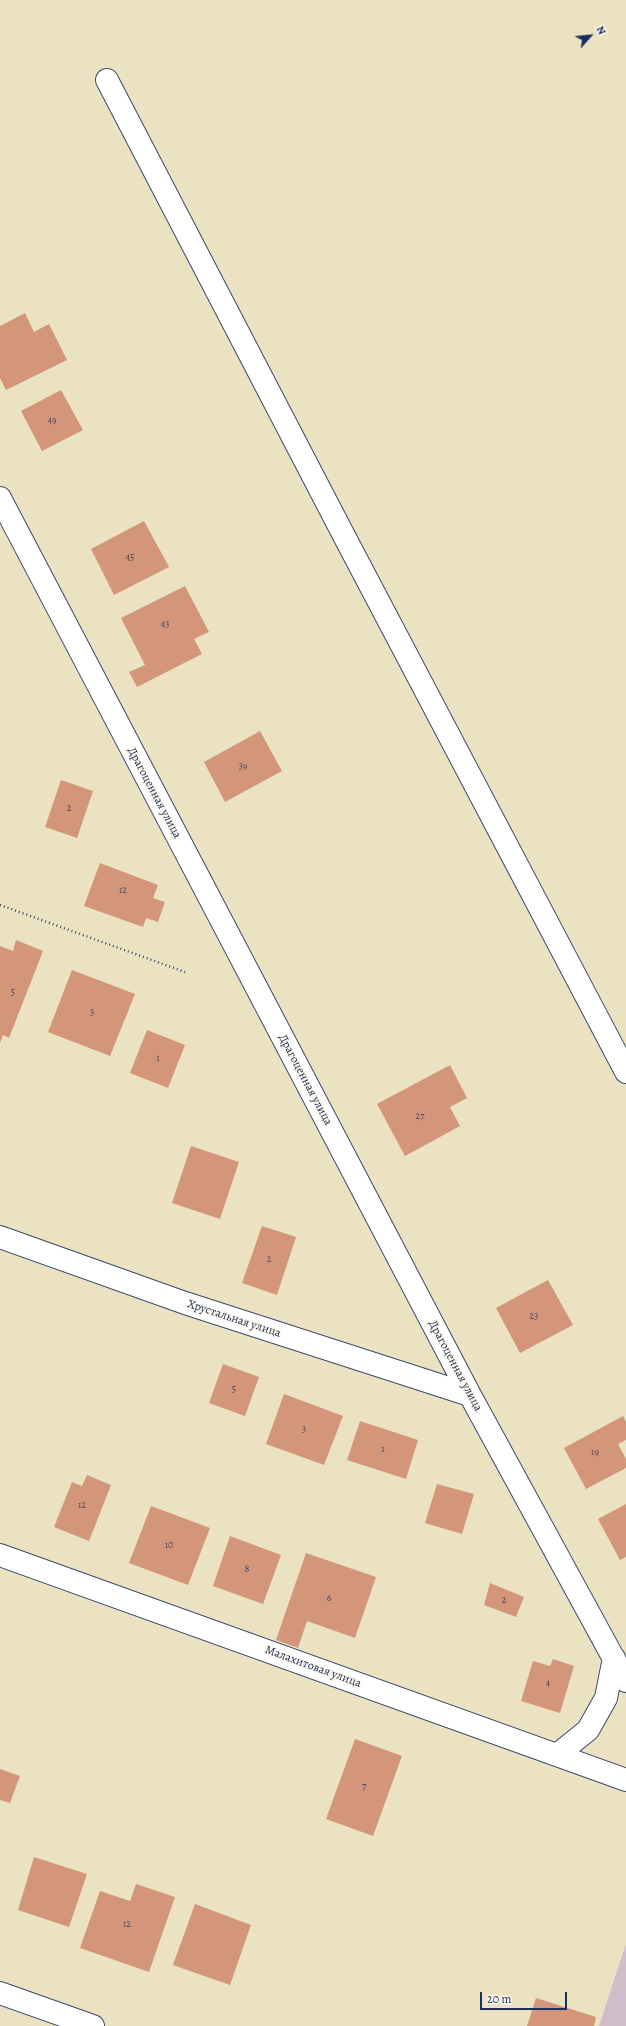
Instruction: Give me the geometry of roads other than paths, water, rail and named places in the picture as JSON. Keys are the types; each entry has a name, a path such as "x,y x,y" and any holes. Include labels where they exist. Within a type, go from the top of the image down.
{"street":[{"path":"107,80 337,523 626,1072"},
{"name":"Драгоценная улица","path":"0,498 470,1395 626,1681"},
{"name":"Хрустальная улица","path":"0,1237 185,1303 470,1395"},
{"name":"Малахитовая улица","path":"0,1555 626,1780"},
{"path":"557,1755 588,1730 606,1698 614,1658"},
{"path":"0,1993 92,2026"}]}
